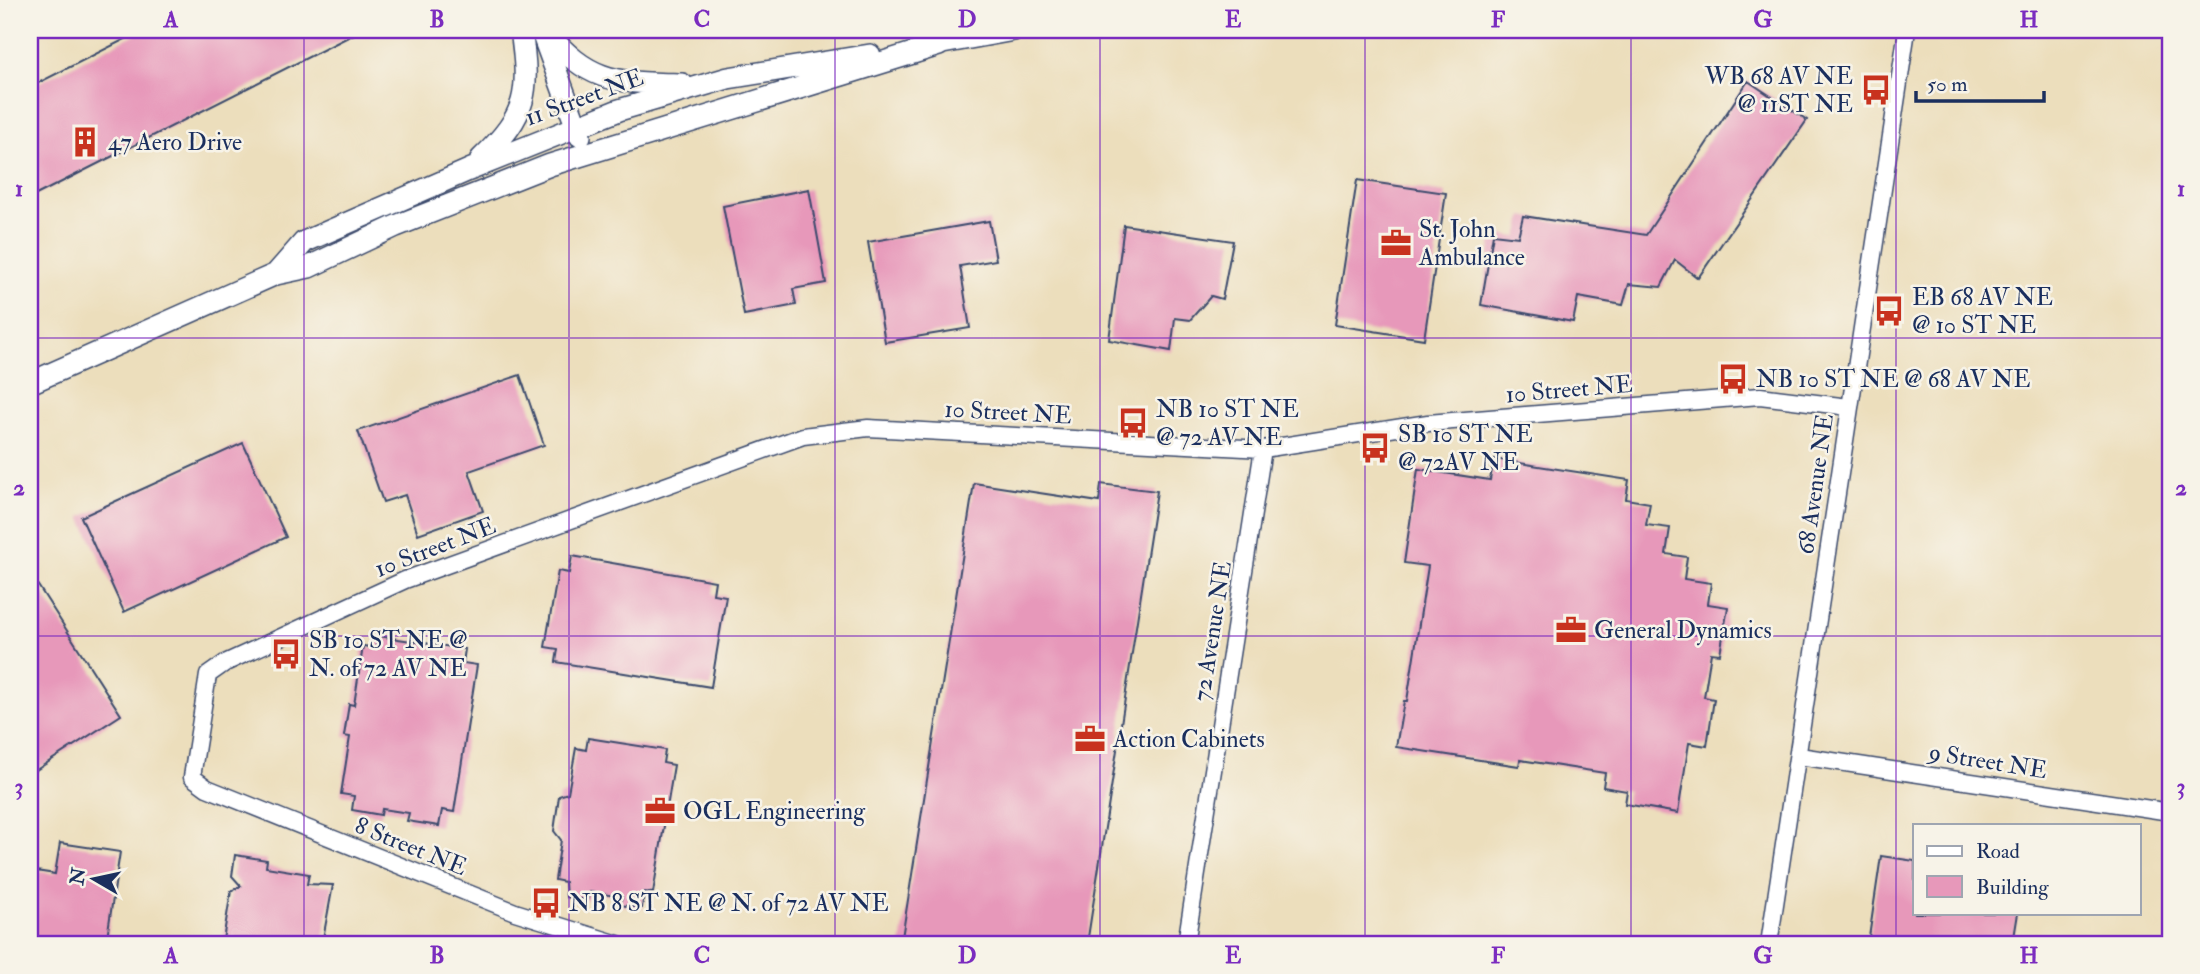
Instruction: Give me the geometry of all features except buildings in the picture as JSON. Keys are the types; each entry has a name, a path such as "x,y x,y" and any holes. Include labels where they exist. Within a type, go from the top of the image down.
{"street":[{"path":"469,170 508,133 522,106 525,60 521,30"},
{"path":"542,30 569,58 598,75 620,81 698,85"},
{"path":"542,30 585,153"},
{"name":"11 Street NE","path":"276,274 304,242 577,125 698,85 1014,30"},
{"name":"68 Avenue NE","path":"1769,944 1907,30"},
{"name":"11 Street NE","path":"30,383 276,274 309,267 396,226 585,153 939,44"},
{"name":"10 Street NE","path":"192,778 208,675 225,663 405,580 803,436 868,428 1264,449 1428,423 1760,396 1849,407"},
{"name":"72 Avenue NE","path":"1186,944 1264,449"},
{"name":"9 Street NE","path":"1799,756 2170,812"},
{"name":"8 Street NE","path":"192,778 216,792 515,912 618,944"}],"place":[{"name":"WB 68 AV NE @ 11ST NE","path":"1876,90"},
{"name":"47 Aero Drive","path":"85,142"},
{"name":"St. John Ambulance","path":"1396,243"},
{"name":"EB 68 AV NE @ 10 ST NE","path":"1889,311"},
{"name":"NB 10 ST NE @ 68 AV NE","path":"1733,379"},
{"name":"NB 10 ST NE @ 72 AV NE","path":"1133,423"},
{"name":"SB 10 ST NE @ 72AV NE","path":"1375,448"},
{"name":"General Dynamics","path":"1571,630"},
{"name":"SB 10 ST NE @ N. of 72 AV NE","path":"286,654"},
{"name":"Action Cabinets","path":"1090,739"},
{"name":"OGL Engineering","path":"660,811"},
{"name":"NB 8 ST NE @ N. of 72 AV NE","path":"546,903"}]}
